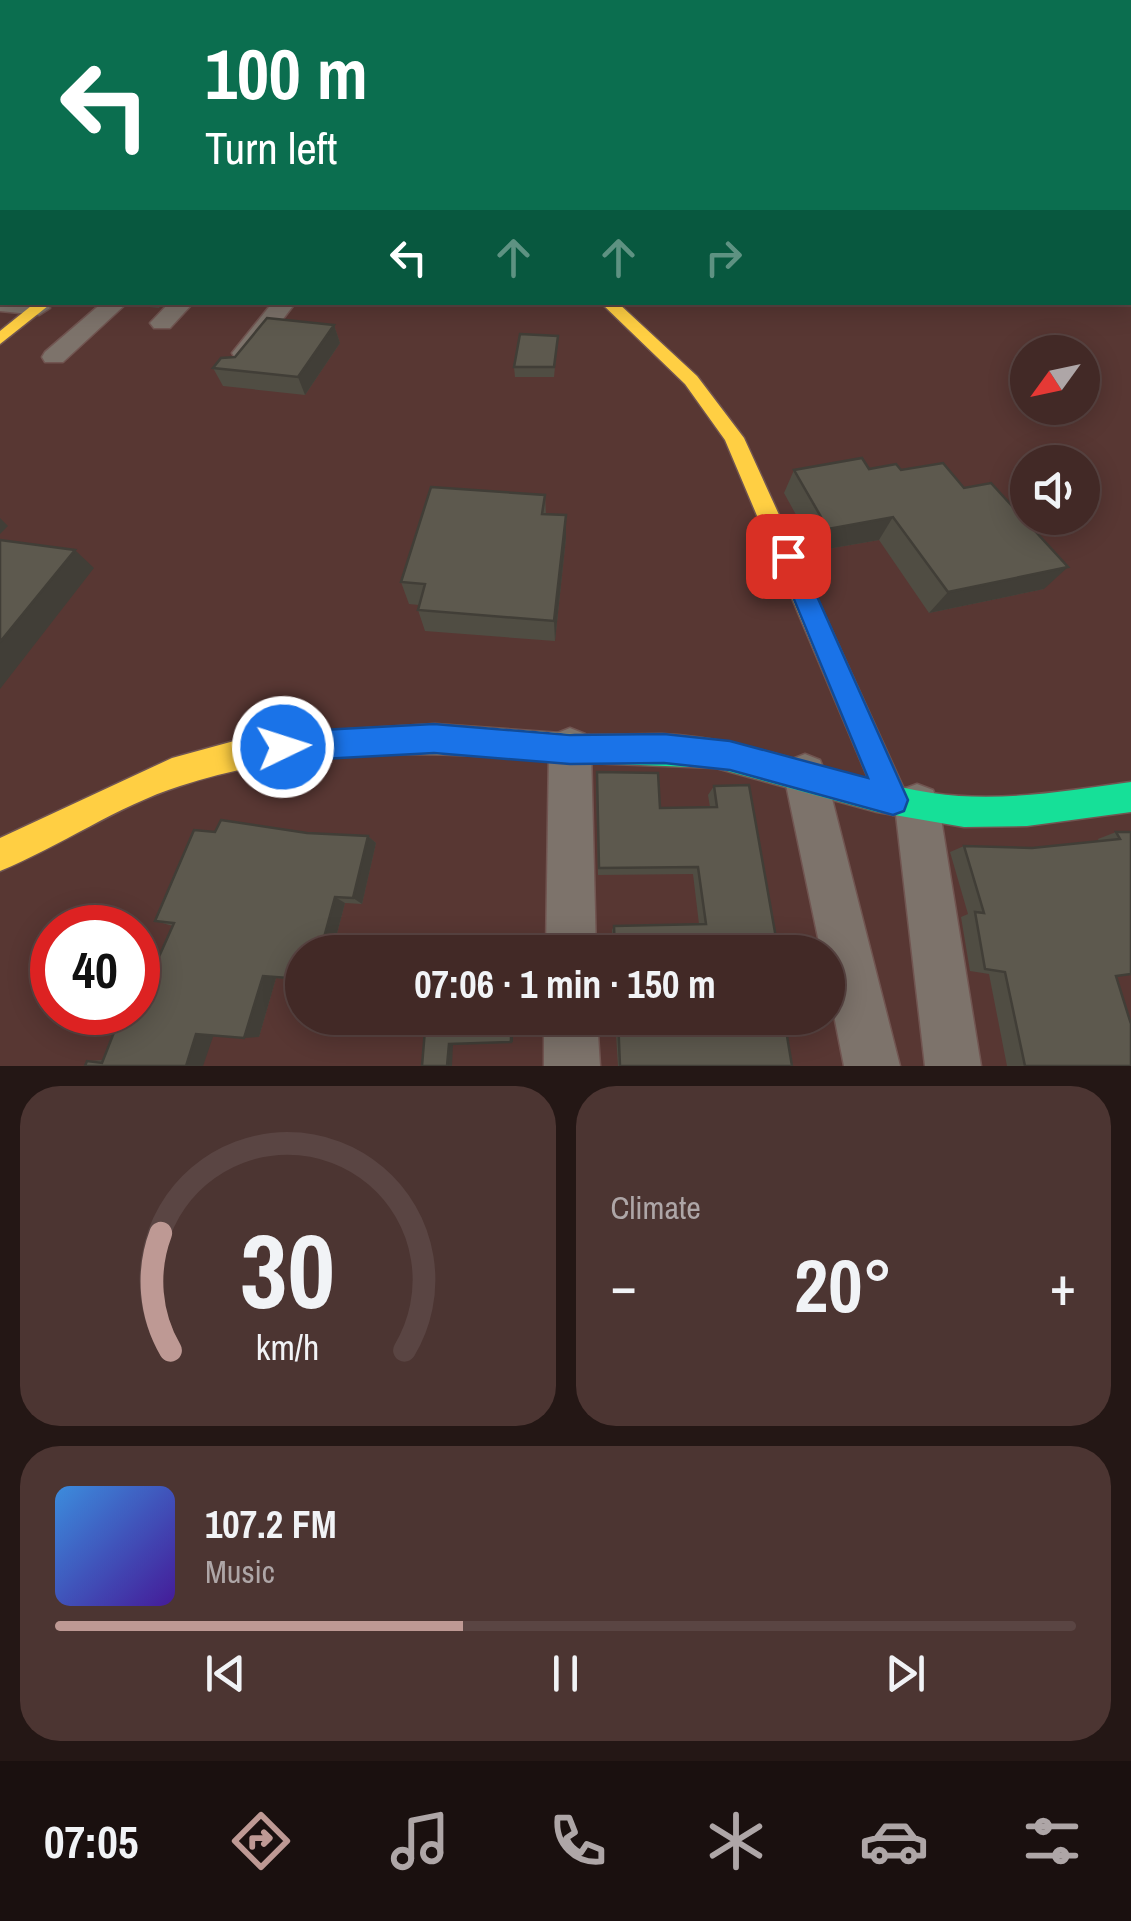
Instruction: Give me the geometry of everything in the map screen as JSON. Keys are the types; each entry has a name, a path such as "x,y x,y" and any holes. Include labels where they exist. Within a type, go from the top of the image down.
{"street":[{"path":"54,358 114,305"},
{"path":"162,323 180,305"},
{"path":"232,368 284,305"},
{"path":"610,305 691,380 734,438 905,803 952,1066"},
{"path":"0,339 42,306"},
{"path":"0,855 172,773 256,749 434,738 730,756 905,803 998,812 1131,797"},
{"path":"570,749 571,935"},
{"path":"805,775 872,1066"},
{"path":"572,1035 572,1066"}],"building":[{"path":"267,318 334,325 298,377 213,368 221,358 235,357"},
{"path":"520,334 558,336 554,367 514,367"},
{"path":"862,458 869,469 896,464 901,470 943,463 964,488 991,483 1010,504 1010,535 1039,535 1068,567 948,592 893,517 828,529 794,470"},
{"path":"431,487 545,495 542,514 566,515 554,621 418,610 425,584 401,582"},
{"path":"0,540 75,550 0,642"},
{"path":"597,772 658,773 660,808 717,807 714,786 749,785 775,935 614,935 614,926 706,924 698,867 599,868"},
{"path":"221,820 307,833 368,836 353,898 335,897 325,935 285,935 285,978 263,976 244,1038 196,1034 186,1066 85,1066 87,1061 102,1063 113,1035 160,1035 160,954 174,923 160,922 160,909 194,830 215,832"},
{"path":"1116,832 1131,832 1131,974 1116,976 1131,1024 1131,1066 1025,1066 1005,972 985,969 975,912 984,913 964,846 1032,848 1120,839"},
{"path":"425,1035 511,1035 511,1042 449,1044 447,1066 422,1066"},
{"path":"619,1035 787,1035 792,1066 620,1066"}],"traffic: fast":[{"path":"589,749 716,753 905,804 964,812 1027,811 1131,797"}],"traffic: slow":[{"path":"0,339 42,305"},
{"path":"610,305 691,380 734,438 893,800"},
{"path":"0,855 172,773 256,749 435,738 589,749"}],"route":[{"path":"283,747 434,738 570,749 664,748 766,764 893,800 788,556"}]}
